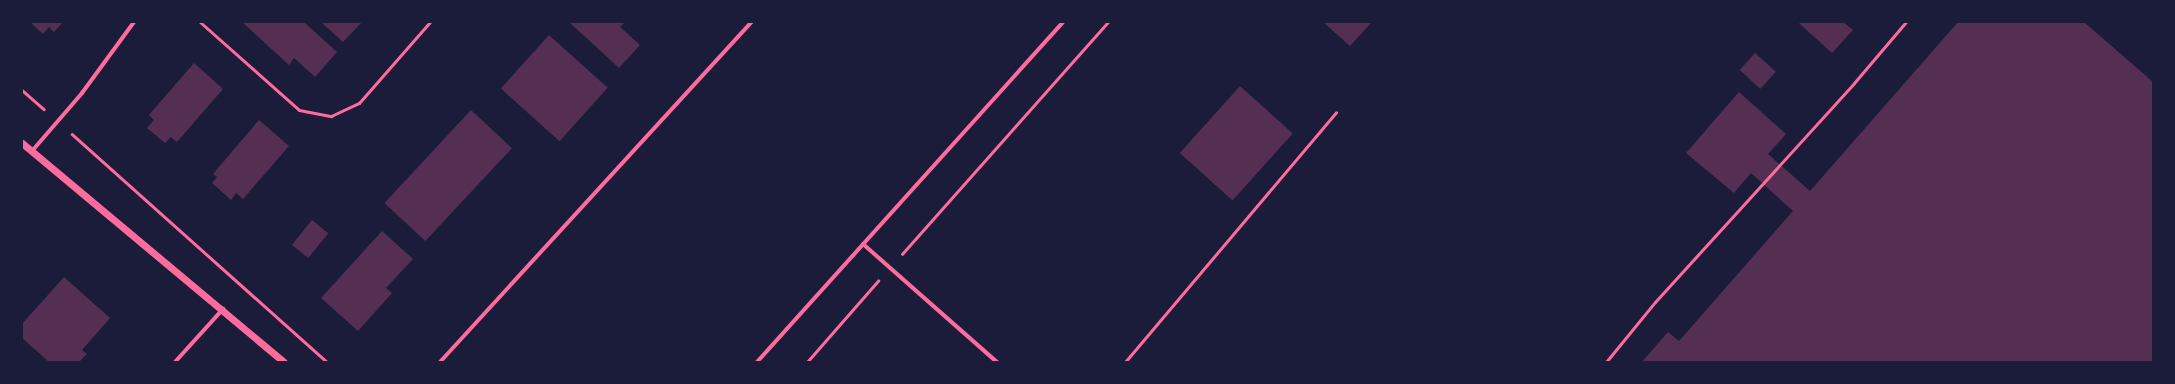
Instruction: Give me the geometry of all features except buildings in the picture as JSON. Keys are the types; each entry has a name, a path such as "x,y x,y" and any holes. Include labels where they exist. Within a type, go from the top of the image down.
{"street":[{"path":"32,151 82,93 134,22"},
{"path":"440,362 752,22"},
{"path":"757,362 1064,22"},
{"path":"22,143 223,309 284,362"},
{"path":"863,244 997,362"},
{"path":"175,362 223,309"}],"lane":[{"path":"200,22 299,110 331,116 359,104 430,22"},
{"path":"1606,362 1655,302 1854,83 1906,22"},
{"path":"1125,362 1336,112"}],"path":[{"path":"807,362 1108,22"},
{"path":"22,90 58,121 91,154 327,362"}]}
